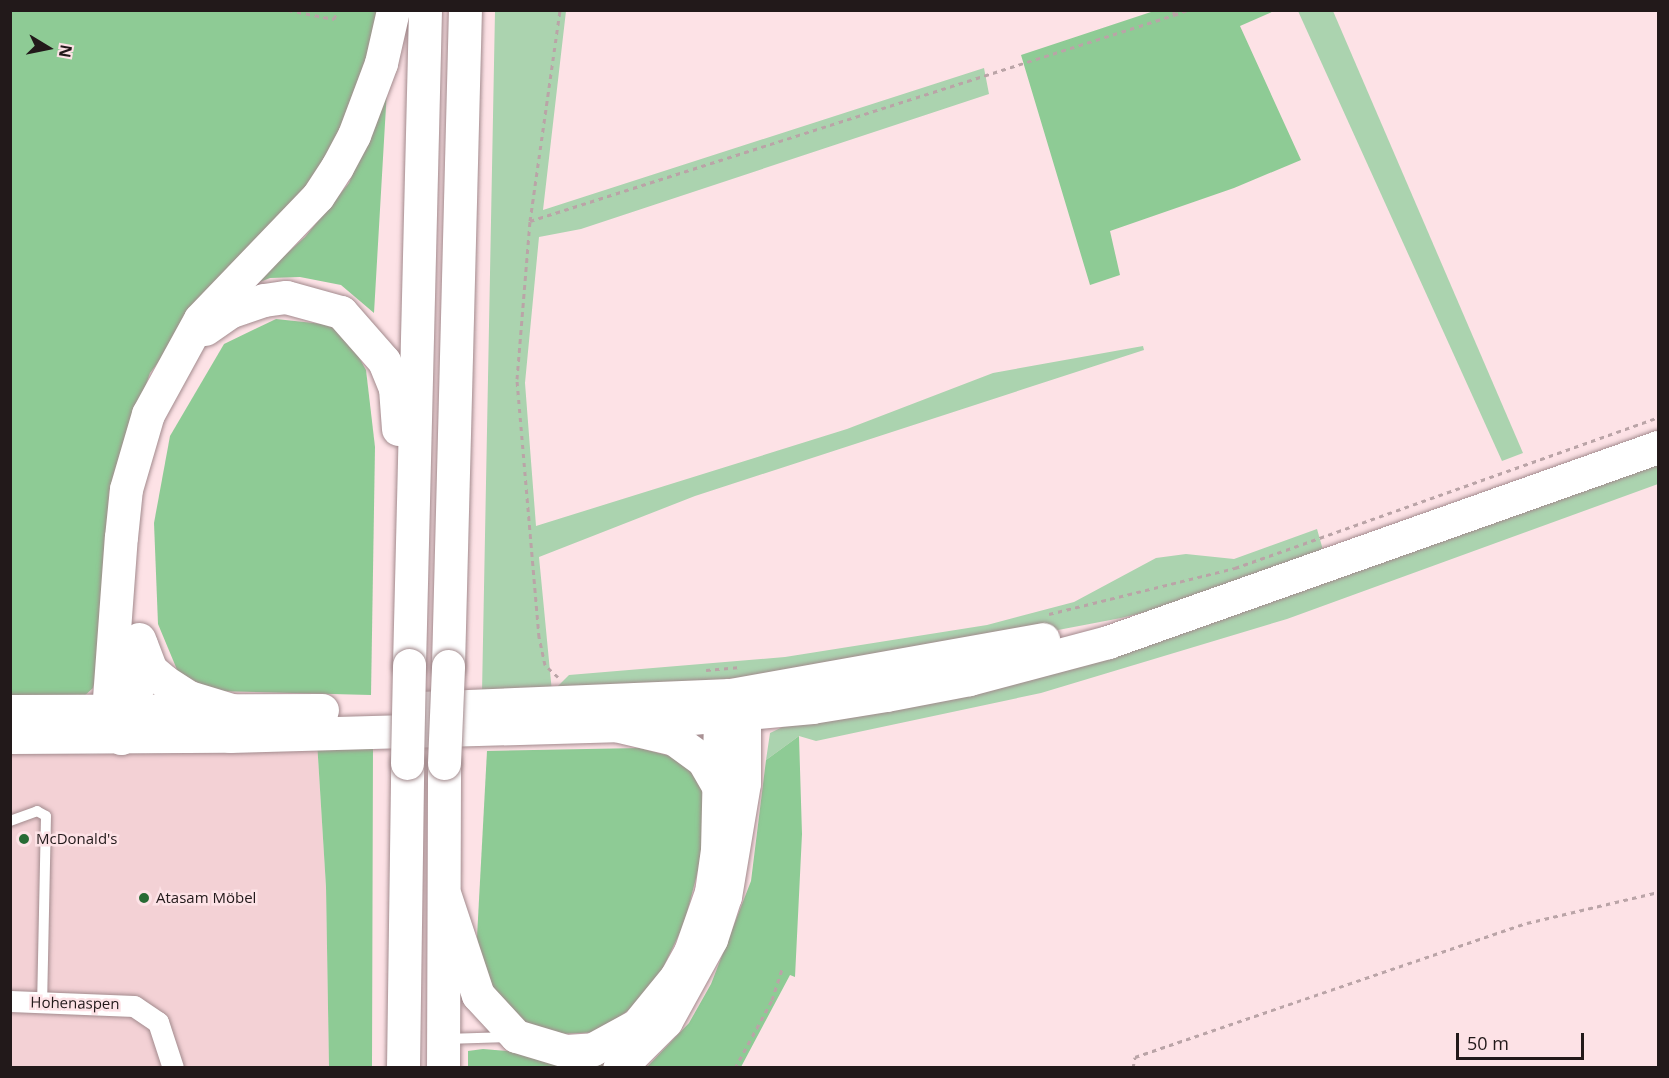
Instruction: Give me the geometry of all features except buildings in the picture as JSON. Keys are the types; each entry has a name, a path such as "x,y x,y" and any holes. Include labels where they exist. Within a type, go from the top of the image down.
{"main road":[{"path":"121,721 121,537 126,489 136,448 153,404 200,319 318,196 337,167 374,82 393,10"},
{"path":"403,1068 409,665 425,10"},
{"path":"443,1053 444,764 465,10"},
{"path":"185,345 229,312 264,300 286,297 341,312 384,361 395,388 413,542"},
{"path":"10,737 121,721 235,711 450,707 693,683 734,698 822,706 969,679 1097,645 1227,602 1659,447"},
{"path":"121,537 141,645 151,669 164,681 189,697 235,711"},
{"path":"121,721 141,645"},
{"path":"445,896 478,995 516,1036 566,1051 593,1049 637,1025 652,1010 690,952 711,892 720,789 734,698"},
{"path":"615,725 734,698"},
{"path":"619,1068 666,1021 711,939 725,896 744,783 734,698"},
{"path":"10,711 121,721 615,725 674,739 703,760 720,789"}],"street":[{"name":"Hohenaspen","path":"10,1001 117,1003 145,1011 158,1022 167,1039 173,1068"}],"lane":[{"path":"10,821 37,811 46,816 42,1001"},
{"path":"443,1053 516,1036"}],"path":[{"path":"288,10 334,19 338,10"},
{"path":"560,10 530,221 517,379 539,637 545,665 563,681"},
{"path":"530,221 1186,10"},
{"path":"1039,617 1234,568 1659,417"},
{"path":"693,683 734,698"},
{"path":"1133,1068 1135,1057 1527,923 1659,892"},
{"path":"735,1068 772,1000 782,970"}],"shaded area":[{"path":"317,741 326,887 329,1067 11,1068 11,753 49,750 91,755"}],"green space":[{"path":"1157,10 1274,11 1240,26 1301,160 1234,188 1110,231 1120,275 1090,285 1021,55"},
{"path":"11,11 379,11 376,35 349,109 317,174 233,264 150,373 109,492 104,635 93,688 82,698 11,702"},
{"path":"495,11 566,11 543,210 984,68 989,94 581,229 539,237 525,383 536,526 847,429 993,373 1143,346 1144,350 695,496 539,557 552,692 569,675 785,657 987,625 1074,602 1156,558 1186,554 1234,559 1317,529 1325,557 1204,598 1121,618 874,665 575,693 482,693"},
{"path":"1298,11 1333,11 1523,453 1502,461"},
{"path":"387,89 374,313 341,285 300,277 270,278 252,285 305,237 349,183"},
{"path":"276,319 332,325 351,343 366,370 375,447 371,695 213,691 178,672 158,624 154,523 170,436 224,344"},
{"path":"1658,461 1658,484 1287,619 1041,693 816,741 799,736 766,760 770,733 795,721 1116,652 1300,592"},
{"path":"799,736 802,834 795,977 790,975 741,1067 647,1067 689,1023 711,984 751,881 766,760"},
{"path":"317,741 373,745 372,1067 329,1067 326,887"},
{"path":"639,748 686,760 704,786 706,840 684,924 662,970 639,1002 600,1032 560,1034 528,1025 502,1006 483,970 477,937 487,751"},
{"path":"483,1049 529,1053 612,1049 608,1067 468,1068 468,1051"}],"place":[{"name":"McDonald's","path":"24,839"},
{"name":"Atasam Möbel","path":"144,898"}]}
